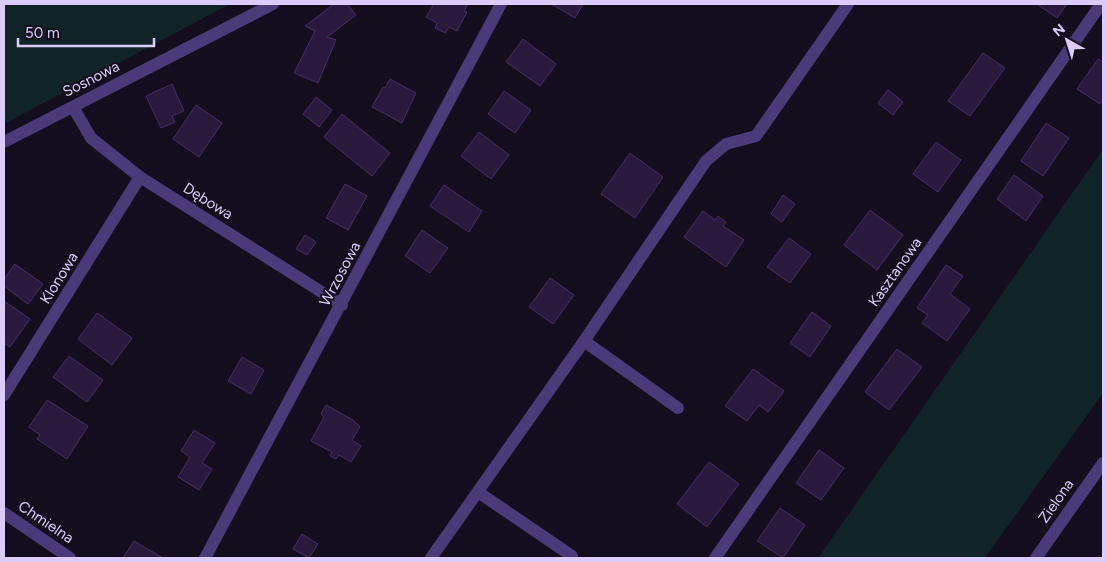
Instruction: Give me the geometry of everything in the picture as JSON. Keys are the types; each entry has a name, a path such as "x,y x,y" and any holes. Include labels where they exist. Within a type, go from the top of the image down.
{"street":[{"name":"Sosnowa","path":"4,142 273,4"},
{"name":"Wrzosowa","path":"205,558 342,305 501,4"},
{"path":"431,558 584,341 706,161 726,144 756,136 848,4"},
{"name":"Kasztanowa","path":"715,558 1101,4"},
{"name":"Dębowa","path":"73,107 91,138 140,177 342,305"},
{"name":"Klonowa","path":"4,395 140,177"},
{"path":"584,341 678,408"},
{"name":"Zielona","path":"1036,558 1103,463"},
{"path":"478,492 572,556"},
{"name":"Chmielna","path":"4,513 70,558"}],"green space":[{"path":"4,4 230,4 4,124"},
{"path":"1103,149 1103,393 985,558 818,558"}],"building":[{"path":"334,4 347,4 356,15 327,37 336,40 318,83 294,73 315,31 305,26"},
{"path":"434,4 468,4 464,11 467,12 457,31 449,27 445,33 435,28 437,23 426,17"},
{"path":"551,4 583,4 575,18"},
{"path":"1037,4 1067,4 1057,18"},
{"path":"523,39 556,64 540,86 506,62"},
{"path":"983,53 1005,68 970,116 948,101"},
{"path":"1098,59 1103,62 1103,100 1100,104 1077,89"},
{"path":"390,79 416,93 402,123 372,107 383,87 385,88"},
{"path":"172,84 184,111 172,116 175,122 161,128 146,96"},
{"path":"888,90 903,102 893,115 878,103"},
{"path":"504,91 531,110 515,133 488,114"},
{"path":"316,97 332,110 319,127 303,114"},
{"path":"196,105 222,123 199,157 173,139"},
{"path":"342,114 390,153 372,176 324,137"},
{"path":"1046,123 1069,138 1043,176 1021,161"},
{"path":"479,132 509,155 491,179 461,156"},
{"path":"936,142 961,160 938,192 913,174"},
{"path":"630,153 663,177 635,218 601,194"},
{"path":"1014,175 1043,196 1026,221 997,199"},
{"path":"345,184 367,196 348,230 326,218"},
{"path":"444,185 482,211 469,232 430,206"},
{"path":"783,195 795,204 782,222 771,214"},
{"path":"870,210 903,235 877,270 844,245"},
{"path":"703,211 715,220 718,216 726,222 723,226 744,240 726,267 684,237"},
{"path":"422,230 448,248 430,273 405,256"},
{"path":"305,235 316,242 307,255 296,249"},
{"path":"789,238 811,254 790,283 767,267"},
{"path":"15,264 43,284 28,304 4,286 4,279"},
{"path":"946,265 963,276 950,294 970,309 947,341 922,323 928,315 917,308"},
{"path":"550,278 574,295 553,324 529,307"},
{"path":"4,301 30,319 10,347 4,343"},
{"path":"812,312 831,326 810,357 790,343"},
{"path":"97,313 132,338 112,365 78,339"},
{"path":"897,349 922,367 889,410 865,392"},
{"path":"69,356 103,380 87,402 53,377"},
{"path":"242,357 264,370 251,394 228,381"},
{"path":"753,369 784,391 768,412 759,405 747,421 725,406"},
{"path":"47,400 88,426 67,459 37,439 40,435 29,427"},
{"path":"326,405 353,420 360,427 352,440 361,446 351,462 339,455 336,459 330,456 332,452 311,441 324,417 321,414"},
{"path":"194,430 215,443 202,463 212,469 199,490 178,477 190,457 181,451"},
{"path":"819,450 844,468 821,500 796,483"},
{"path":"709,462 739,484 707,527 677,504"},
{"path":"780,508 805,525 783,558 757,541"},
{"path":"302,534 318,544 309,558 293,549"},
{"path":"134,541 163,558 123,558"}]}
